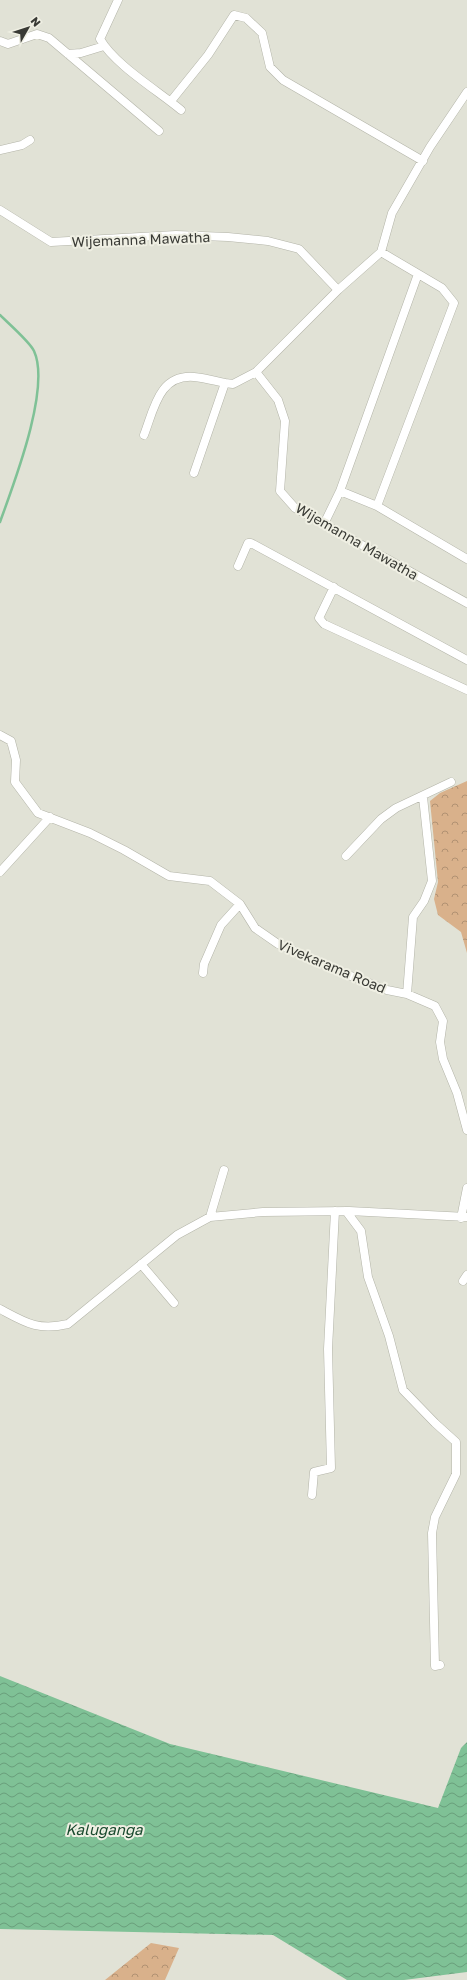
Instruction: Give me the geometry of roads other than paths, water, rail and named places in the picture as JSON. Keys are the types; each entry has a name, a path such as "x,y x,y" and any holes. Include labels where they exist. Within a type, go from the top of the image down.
{"street":[{"path":"118,0 100,39 104,46 117,60 181,110"},
{"path":"171,102 208,55 234,15 246,18 262,34 270,67 284,80 423,161"},
{"path":"0,41 8,44 38,34 49,38 159,131"},
{"path":"68,54 104,46"},
{"path":"144,435 162,389 172,381 193,377 233,384 256,372 338,290 381,252 392,213 467,92"},
{"path":"0,150 22,145 30,140"},
{"name":"Wijemanna Mawatha","path":"0,210 51,242 176,235 228,237 268,241 298,249 338,290"},
{"path":"376,506 454,303 442,288 381,252"},
{"path":"324,524 340,491 418,274"},
{"name":"Wijemanna Mawatha","path":"256,372 278,400 285,421 280,491 295,508 467,603"},
{"path":"194,473 225,383"},
{"path":"340,491 376,506 467,559"},
{"path":"238,566 248,543 251,543 467,660"},
{"path":"334,587 319,618 324,624 467,690"},
{"name":"Vivekarama Road","path":"0,735 11,741 16,760 15,782 38,813 50,816 124,850 169,876 210,881 240,904 255,928 278,944 351,976 387,990 407,994 435,1006 443,1021 440,1042 443,1060 457,1093 467,1130"},
{"path":"346,856 380,820 396,808 423,797 451,782"},
{"path":"407,994 413,916 424,901 432,881 423,797"},
{"path":"0,872 50,816"},
{"path":"203,973 204,964 221,925 240,904"},
{"path":"210,1217 224,1170"},
{"path":"0,1309 22,1321 40,1327 52,1328 68,1324 176,1235 210,1217 263,1212 346,1211 464,1218 467,1188"},
{"path":"312,1495 314,1472 331,1468 328,1349 335,1211"},
{"path":"346,1211 361,1231 368,1277 389,1336 403,1390 434,1423 456,1442 456,1474 435,1517 432,1533 435,1666 440,1665"},
{"path":"141,1264 174,1303"}],"water":[{"name":"Kaluganga","path":"0,1676 170,1744 438,1808 461,1748 467,1742 467,1972 404,1980 347,1980 273,1935 0,1929"}],"waterway":[{"path":"0,315 32,347 38,367 38,388 29,436 0,522"}]}
